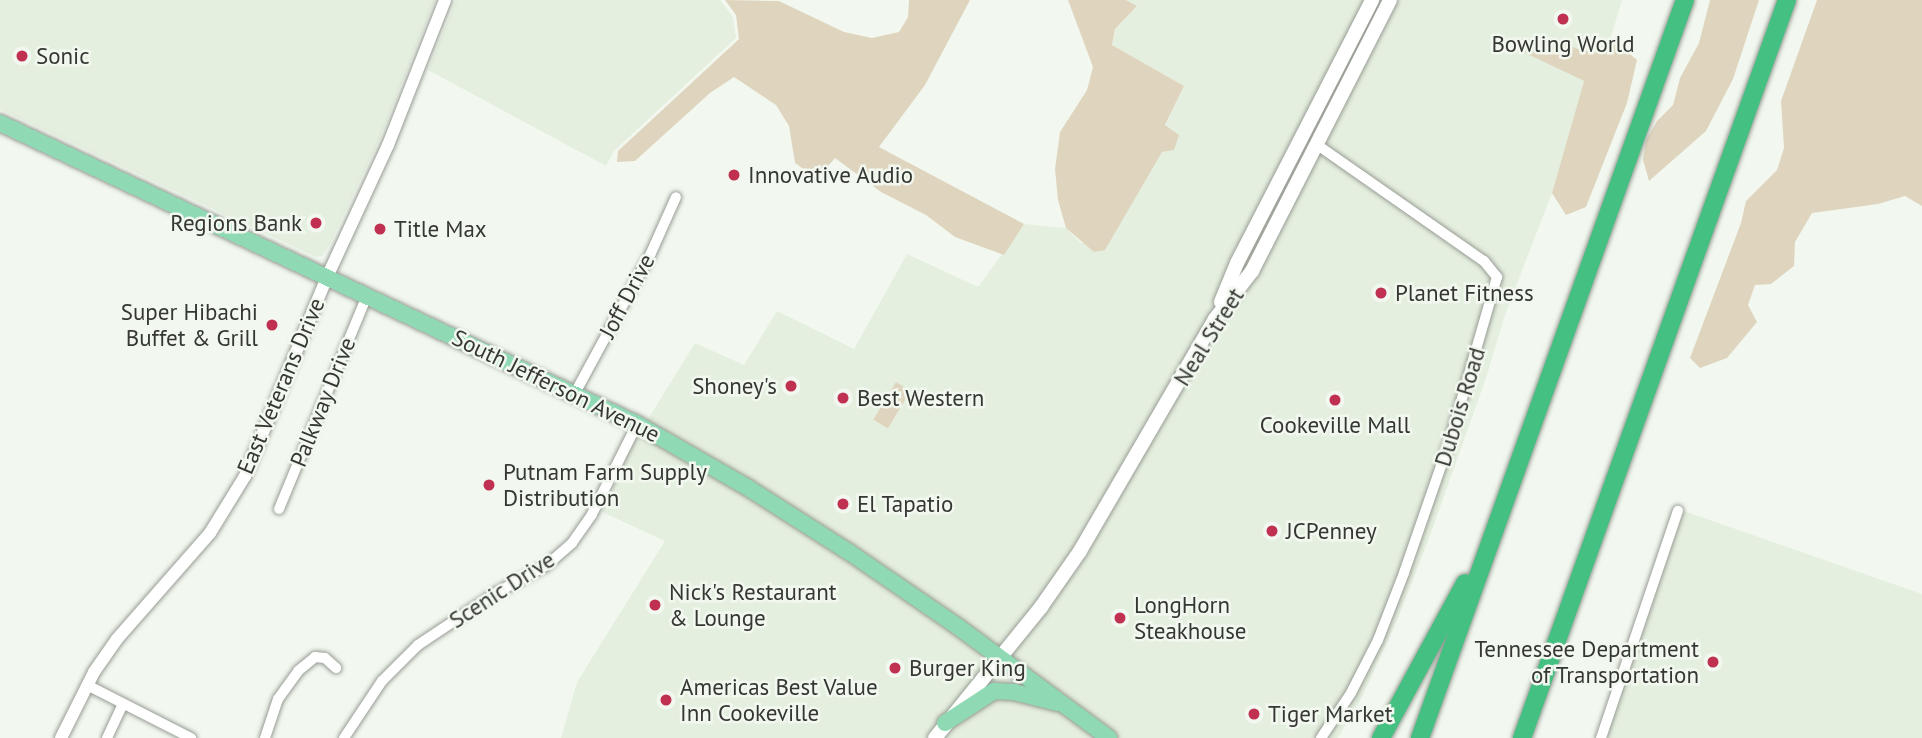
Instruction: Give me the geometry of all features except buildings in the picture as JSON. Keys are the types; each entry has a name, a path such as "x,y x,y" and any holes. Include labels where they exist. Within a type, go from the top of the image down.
{"highway":[{"path":"1420,738 1685,0"},
{"path":"1522,738 1787,0"},
{"path":"1381,738 1447,619 1501,510"},
{"path":"1535,738 1580,576"}],"main road":[{"path":"1215,319 1237,263 1372,0"},
{"name":"Neal Street","path":"934,738 1000,657 1080,551 1215,319 1252,271 1390,0"},
{"name":"South Jefferson Avenue","path":"0,123 637,424 801,521 1000,657 1109,738"},
{"path":"945,723 994,691 1014,692 1064,705"}],"street":[{"name":"East Veterans Drive","path":"61,738 87,685 117,639 210,533 232,498 261,442 327,277 388,145 445,0"},
{"name":"Dubois Road","path":"1316,144 1484,261 1497,277 1488,317 1447,450 1404,573 1378,640 1351,693 1321,738"},
{"name":"Joff Drive","path":"575,393 650,253 676,197"},
{"name":"Palkway Drive","path":"279,509 367,295"},
{"name":"Scenic Drive","path":"344,738 382,681 418,645 496,593 547,565 572,543 592,514 637,424"},
{"path":"1601,738 1678,511"},
{"path":"265,738 278,699 298,671 315,657 325,658 336,667"},
{"path":"87,685 191,738"},
{"path":"107,738 123,704"}],"shaded area":[{"path":"0,0 435,0 380,138 330,244 322,256 316,257 0,109"},
{"path":"456,0 720,0 733,17 736,38 614,151 606,166 428,70"},
{"path":"725,0 779,1 844,32 872,38 899,32 908,17 909,0 970,0 925,85 879,147 1024,224 1004,255 955,237 926,215 881,192 835,158 822,173 809,173 795,163 789,126 776,105 734,77 710,93 635,161 617,162 618,151 739,39 736,15"},
{"path":"1068,0 1126,0 1137,6 1115,29 1112,45 1184,86 1165,125 1179,135 1174,150 1162,152 1105,250 1094,252 1066,228 1058,200 1055,169 1060,132 1087,90 1093,67"},
{"path":"1126,0 1622,0 1606,54 1581,50 1557,41 1513,38 1519,50 1584,81 1552,193 1505,315 1486,378 1431,533 1398,618 1361,699 1338,738 561,738 577,682 665,541 602,512 632,445 695,343 744,365 777,311 854,349 907,254 978,287 1024,224 1066,228 1081,243 1162,151 1174,150 1165,126 1184,86 1112,45 1115,29 1137,7"},
{"path":"1710,0 1759,0 1733,79 1706,131 1649,181 1643,160 1646,140 1657,121 1673,105 1680,78 1699,43"},
{"path":"1817,0 1922,0 1922,206 1905,196 1878,204 1812,213 1795,242 1794,266 1771,284 1755,285 1748,305 1757,322 1727,358 1700,368 1690,358 1741,223 1746,201 1777,170 1784,148 1781,101"},
{"path":"1512,38 1557,41 1581,50 1605,54 1615,41 1637,60 1627,103 1586,207 1566,215 1552,193 1584,81 1519,50"},
{"path":"896,382 911,391 888,428 873,420"},
{"path":"1684,511 1922,594 1922,738 1605,738"}],"place":[{"name":"Bowling World","path":"1563,19"},
{"name":"Sonic","path":"22,56"},
{"name":"Innovative Audio","path":"734,175"},
{"name":"Regions Bank","path":"316,223"},
{"name":"Title Max","path":"380,229"},
{"name":"Planet Fitness","path":"1381,293"},
{"name":"Super Hibachi Buffet & Grill","path":"272,325"},
{"name":"Shoney's","path":"791,386"},
{"name":"Best Western","path":"843,398"},
{"name":"Cookeville Mall","path":"1335,400"},
{"name":"Putnam Farm Supply Distribution","path":"489,485"},
{"name":"El Tapatio","path":"843,504"},
{"name":"JCPenney","path":"1272,531"},
{"name":"Nick's Restaurant & Lounge","path":"655,605"},
{"name":"LongHorn Steakhouse","path":"1120,618"},
{"name":"Tennessee Department of Transportation","path":"1713,662"},
{"name":"Burger King","path":"895,668"},
{"name":"Americas Best Value Inn Cookeville","path":"666,700"},
{"name":"Tiger Market","path":"1254,714"}]}
